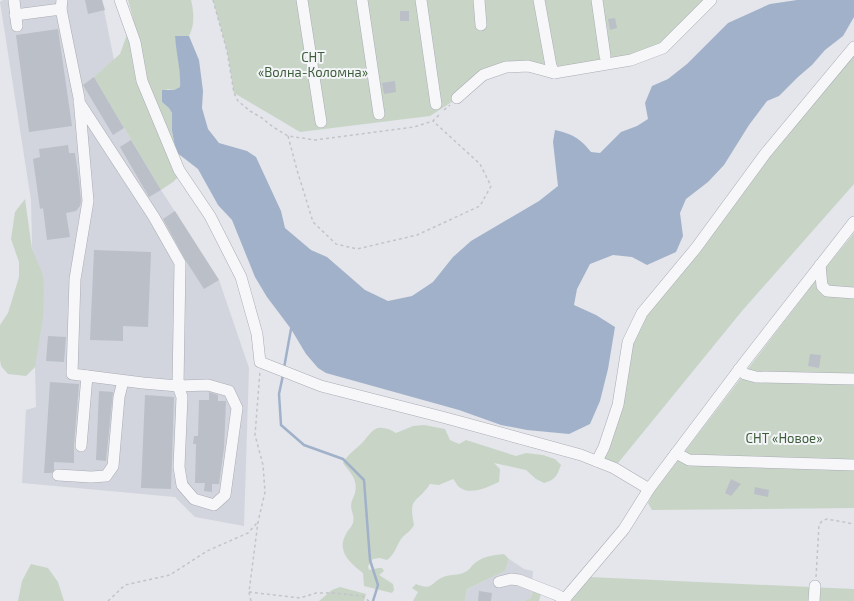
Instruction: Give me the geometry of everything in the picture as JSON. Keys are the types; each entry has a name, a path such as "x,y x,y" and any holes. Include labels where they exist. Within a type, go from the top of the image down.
{"street":[{"path":"14,0 16,21 62,4 79,102 88,201 75,279 72,374 123,381 178,386 208,385 229,391 237,408 225,495 214,506 194,499 182,485 179,467 182,397 178,386 180,263 154,217 79,102"},
{"path":"120,0 135,42 142,80 179,170 210,216 241,277 257,334 260,362 321,386 581,455 614,468 648,489"},
{"path":"302,0 322,122"},
{"path":"362,0 379,114"},
{"path":"421,0 436,104"},
{"path":"479,0 481,25"},
{"path":"539,0 551,66 554,73"},
{"path":"597,0 605,56"},
{"path":"457,98 483,75 506,67 528,66 554,73 631,60 663,48 711,0"},
{"path":"597,461 604,447 618,405 628,342 642,313 696,248 764,154 854,47"},
{"path":"499,582 511,579 519,580 556,594 564,600 624,529 648,489 739,369 854,222"},
{"path":"820,265 822,286 827,291 854,293"},
{"path":"739,369 745,374 756,377 854,379"},
{"path":"80,446 87,376"},
{"path":"58,475 91,477 106,476 110,471 113,466 119,397 123,381"},
{"path":"676,453 689,460 854,465"},
{"path":"814,601 815,586"}],"path":[{"path":"213,0 227,51 234,93 238,102 288,136 314,140 414,127 433,121 457,98"},
{"path":"288,136 313,222 336,244 357,249 417,235 480,206 491,186 480,164 433,121"},
{"path":"251,601 249,592 258,522 265,492 263,465 255,435 260,362"},
{"path":"815,586 819,525 822,521 827,519 854,524"},
{"path":"108,601 124,585 170,575 206,551 248,534 258,522"},
{"path":"249,592 300,598 316,594 334,593 362,596 369,601"}],"shaded area":[{"path":"3,0 102,0 114,60 94,77 161,190 219,280 249,368 244,526 195,517 175,497 22,483 26,410 36,407 31,200 0,2"},
{"path":"509,559 524,569 533,571 531,598 524,601 465,601 467,589 505,571"}],"green space":[{"path":"128,0 191,0 192,5 193,23 189,36 175,36 180,87 174,90 167,89 162,102 172,113 172,131 176,152 185,170 173,182 161,190 94,77 120,54 133,18"},
{"name":"СНТ «Волна-Коломна»","path":"213,0 711,0 663,48 554,73 506,67 430,116 300,132 234,93 227,51"},
{"path":"854,47 854,184 742,311 614,468 597,461 604,447 628,342 642,313"},
{"path":"25,199 32,249 43,275 44,289 43,317 35,367 26,376 8,374 1,366 0,360 0,325 8,313 19,277 19,262 11,239 15,212"},
{"name":"СНТ «Новое»","path":"854,233 854,508 652,510 648,503 653,493 819,276"},
{"path":"424,425 445,429 450,440 459,444 466,440 516,456 526,453 543,455 555,459 561,465 555,477 544,483 536,479 526,470 494,463 500,469 499,482 479,490 463,490 453,479 439,485 430,484 413,505 412,516 414,525 401,539 392,555 387,560 380,558 373,559 368,566 369,570 382,568 384,571 379,575 393,584 394,590 392,593 364,586 363,573 346,557 343,547 345,536 353,523 354,518 351,502 355,493 356,484 355,480 343,463 371,432 378,428 385,428 396,433 413,426"},
{"path":"504,554 509,559 505,571 467,589 465,601 413,601 418,592 412,588 416,584 426,587 429,586 443,577 464,573 478,561 489,556"},
{"path":"31,564 48,568 58,582 64,601 18,601 22,581"},
{"path":"589,577 854,589 854,601 568,601"},
{"path":"340,587 366,594 364,601 319,601 332,590"},
{"path":"532,590 541,594 539,601 524,601 531,598"}],"water":[{"path":"797,0 854,0 854,17 843,36 825,50 812,65 779,96 767,101 749,125 724,165 708,182 686,199 680,213 683,236 676,252 647,265 632,257 613,255 590,264 577,289 574,305 596,315 615,327 608,369 600,401 590,424 569,434 527,430 501,425 459,410 326,373 318,368 306,354 291,329 267,297 255,277 232,220 218,205 198,169 176,152 172,131 172,113 162,102 162,90 174,90 180,87 180,74 175,36 189,36 199,60 203,91 202,108 208,129 219,143 247,151 256,157 281,211 285,228 311,250 327,257 365,290 388,301 412,296 433,282 453,257 471,241 539,201 558,186 553,142 555,130 575,137 591,152 600,153 621,132 637,126 648,119 645,103 652,86 668,79 687,64 728,23 770,4"}],"building":[{"path":"85,0 102,0 105,10 88,14"},
{"path":"400,11 409,11 409,21 400,21"},
{"path":"615,18 617,28 610,30 608,19"},
{"path":"58,29 72,126 29,132 16,35"},
{"path":"94,77 124,128 113,135 83,85"},
{"path":"395,81 396,92 384,94 382,83"},
{"path":"131,140 161,190 149,197 120,147"},
{"path":"68,145 69,153 75,153 81,201 80,206 76,211 66,213 70,237 47,240 43,208 40,209 33,159 40,157 39,149"},
{"path":"175,211 219,280 204,289 186,261 163,219"},
{"path":"94,250 151,252 148,327 123,326 123,341 90,340"},
{"path":"48,336 66,337 64,362 46,361"},
{"path":"810,354 821,355 819,368 808,366"},
{"path":"50,382 79,384 74,463 54,462 54,470 51,473 44,473"},
{"path":"99,391 113,392 106,461 96,460"},
{"path":"209,392 218,395 218,401 226,401 224,448 219,484 212,484 212,492 204,491 205,483 195,483 196,444 193,444 194,436 198,436 199,400 209,400"},
{"path":"145,395 174,397 171,489 141,488"},
{"path":"731,479 741,484 731,496 725,493"},
{"path":"755,487 769,490 768,497 754,494"},
{"path":"479,591 492,593 491,601 478,601"}],"waterway":[{"path":"284,368 291,329"},
{"path":"283,375 279,394 281,425 304,445 343,459 364,480 370,560 378,585 373,601"}]}
